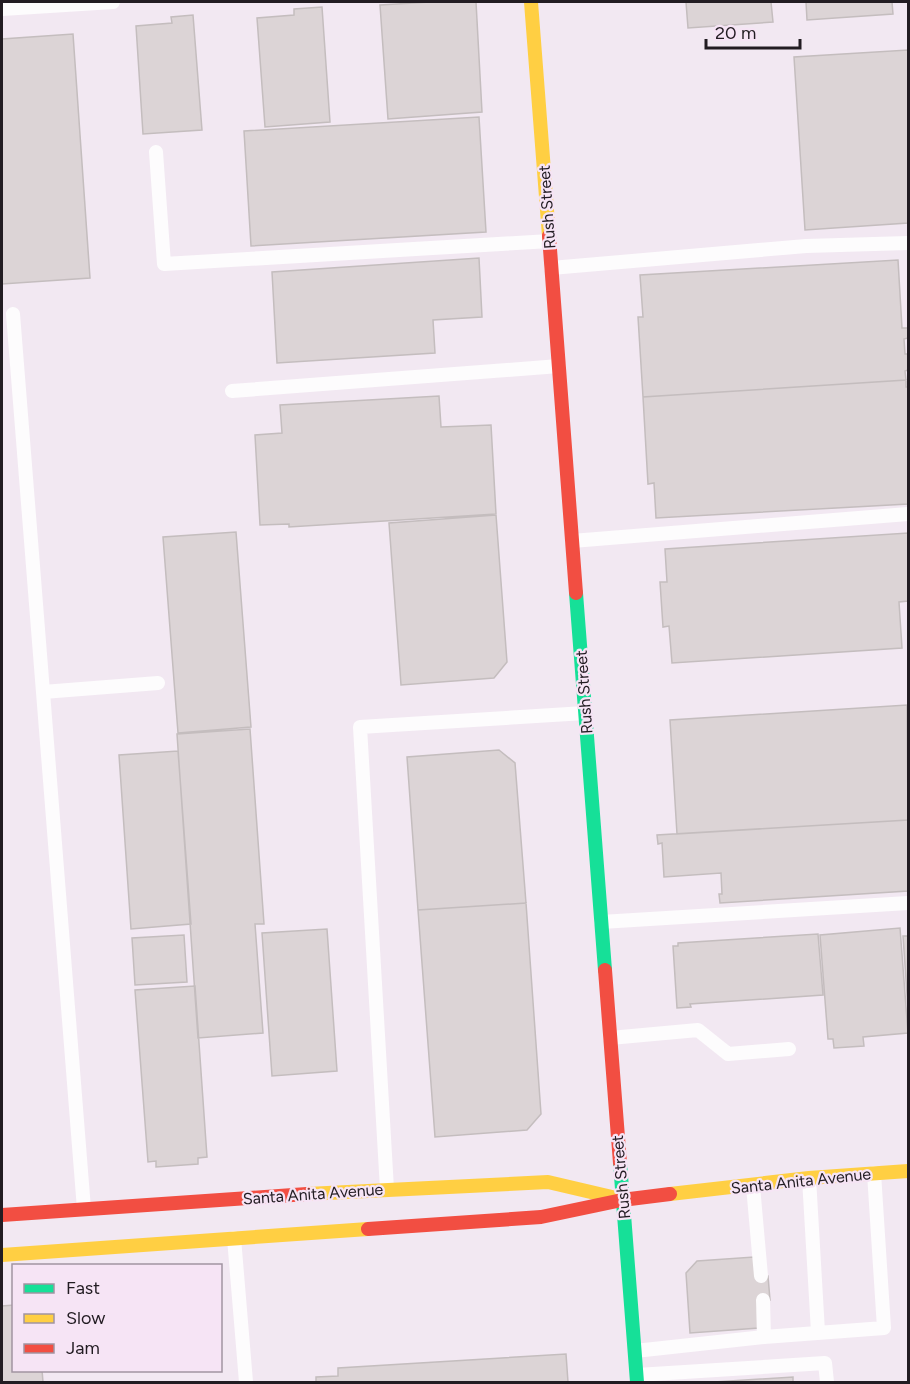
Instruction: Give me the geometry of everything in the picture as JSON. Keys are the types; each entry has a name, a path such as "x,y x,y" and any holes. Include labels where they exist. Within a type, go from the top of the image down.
{"main road":[{"name":"Rush Street","path":"531,2 637,1379"},
{"name":"Santa Anita Avenue","path":"2,1255 541,1217 622,1200 809,1178 909,1171"},
{"name":"Santa Anita Avenue","path":"2,1215 387,1189 548,1182 622,1200"}],"lane":[{"path":"2,9 112,2"},
{"path":"156,152 164,264 550,241"},
{"path":"551,268 806,246 909,243"},
{"path":"13,314 84,1209"},
{"path":"232,392 559,366"},
{"path":"572,541 909,514"},
{"path":"43,692 158,683"},
{"path":"387,1189 360,727 585,713"},
{"path":"601,922 909,903"},
{"path":"610,1038 698,1030 728,1054 789,1049"},
{"path":"635,1351 818,1332 884,1328 874,1172"},
{"path":"809,1178 818,1332"},
{"path":"753,1186 761,1276"},
{"path":"234,1238 246,1383"},
{"path":"763,1300 764,1337"},
{"path":"637,1379 825,1363 827,1383"}],"building":[{"path":"476,2 482,112 388,119 380,5"},
{"path":"686,2 771,2 773,22 688,28"},
{"path":"806,2 892,2 893,14 807,20"},
{"path":"322,7 330,122 265,127 257,18 294,15 294,9"},
{"path":"193,15 202,130 143,134 136,26 172,23 171,17"},
{"path":"73,34 90,278 2,284 2,39"},
{"path":"908,50 908,223 805,230 794,57"},
{"path":"479,117 486,232 251,246 244,131"},
{"path":"479,258 482,317 433,320 435,353 277,363 272,272"},
{"path":"898,260 902,328 908,328 908,338 904,339 905,354 908,354 906,380 643,397 638,317 643,317 640,275"},
{"path":"906,380 906,387 908,387 908,504 656,518 654,483 648,484 643,397"},
{"path":"439,396 441,427 491,425 496,514 289,527 289,524 260,525 255,435 282,433 280,405"},
{"path":"496,515 507,662 494,678 401,685 389,523"},
{"path":"236,532 251,727 178,733 163,537"},
{"path":"908,533 908,601 899,602 902,648 672,663 669,626 663,627 660,582 667,582 665,549"},
{"path":"907,705 908,820 677,834 670,720"},
{"path":"250,729 264,924 255,924 263,1033 198,1038 177,734"},
{"path":"499,750 515,763 526,903 418,910 407,757"},
{"path":"178,751 191,924 131,929 119,755"},
{"path":"908,820 908,891 720,903 721,873 664,877 662,843 658,844 657,835"},
{"path":"526,903 541,1114 527,1130 435,1137 418,910"},
{"path":"900,928 908,1033 863,1037 864,1046 834,1048 833,1039 828,1039 820,935"},
{"path":"327,929 337,1071 272,1076 262,933"},
{"path":"818,934 823,995 690,1004 691,1007 677,1008 673,946 678,946 678,943"},
{"path":"184,935 187,982 135,985 132,938"},
{"path":"903,936 908,936 908,1008"},
{"path":"195,986 207,1157 198,1158 198,1164 156,1167 156,1161 148,1162 135,990"},
{"path":"754,1257 756,1277 768,1276 770,1300 757,1301 759,1328 690,1333 686,1273 697,1261"},
{"path":"12,1305 12,1372 42,1372 43,1382 2,1382 2,1306"},
{"path":"566,1354 568,1382 316,1382 316,1377 338,1376 338,1368"},
{"path":"793,1377 793,1382 714,1382"}],"traffic: fast":[{"path":"576,593 605,970"},
{"path":"620,1163 637,1382"}],"traffic: slow":[{"path":"531,2 549,236"},
{"path":"670,1194 809,1178 908,1171"},
{"path":"307,1194 548,1182 612,1197"},
{"path":"2,1255 368,1229"}],"traffic: jam":[{"path":"549,236 576,593"},
{"path":"605,970 620,1163"},
{"path":"2,1215 307,1194"},
{"path":"368,1229 541,1217 622,1200 670,1194"}]}
